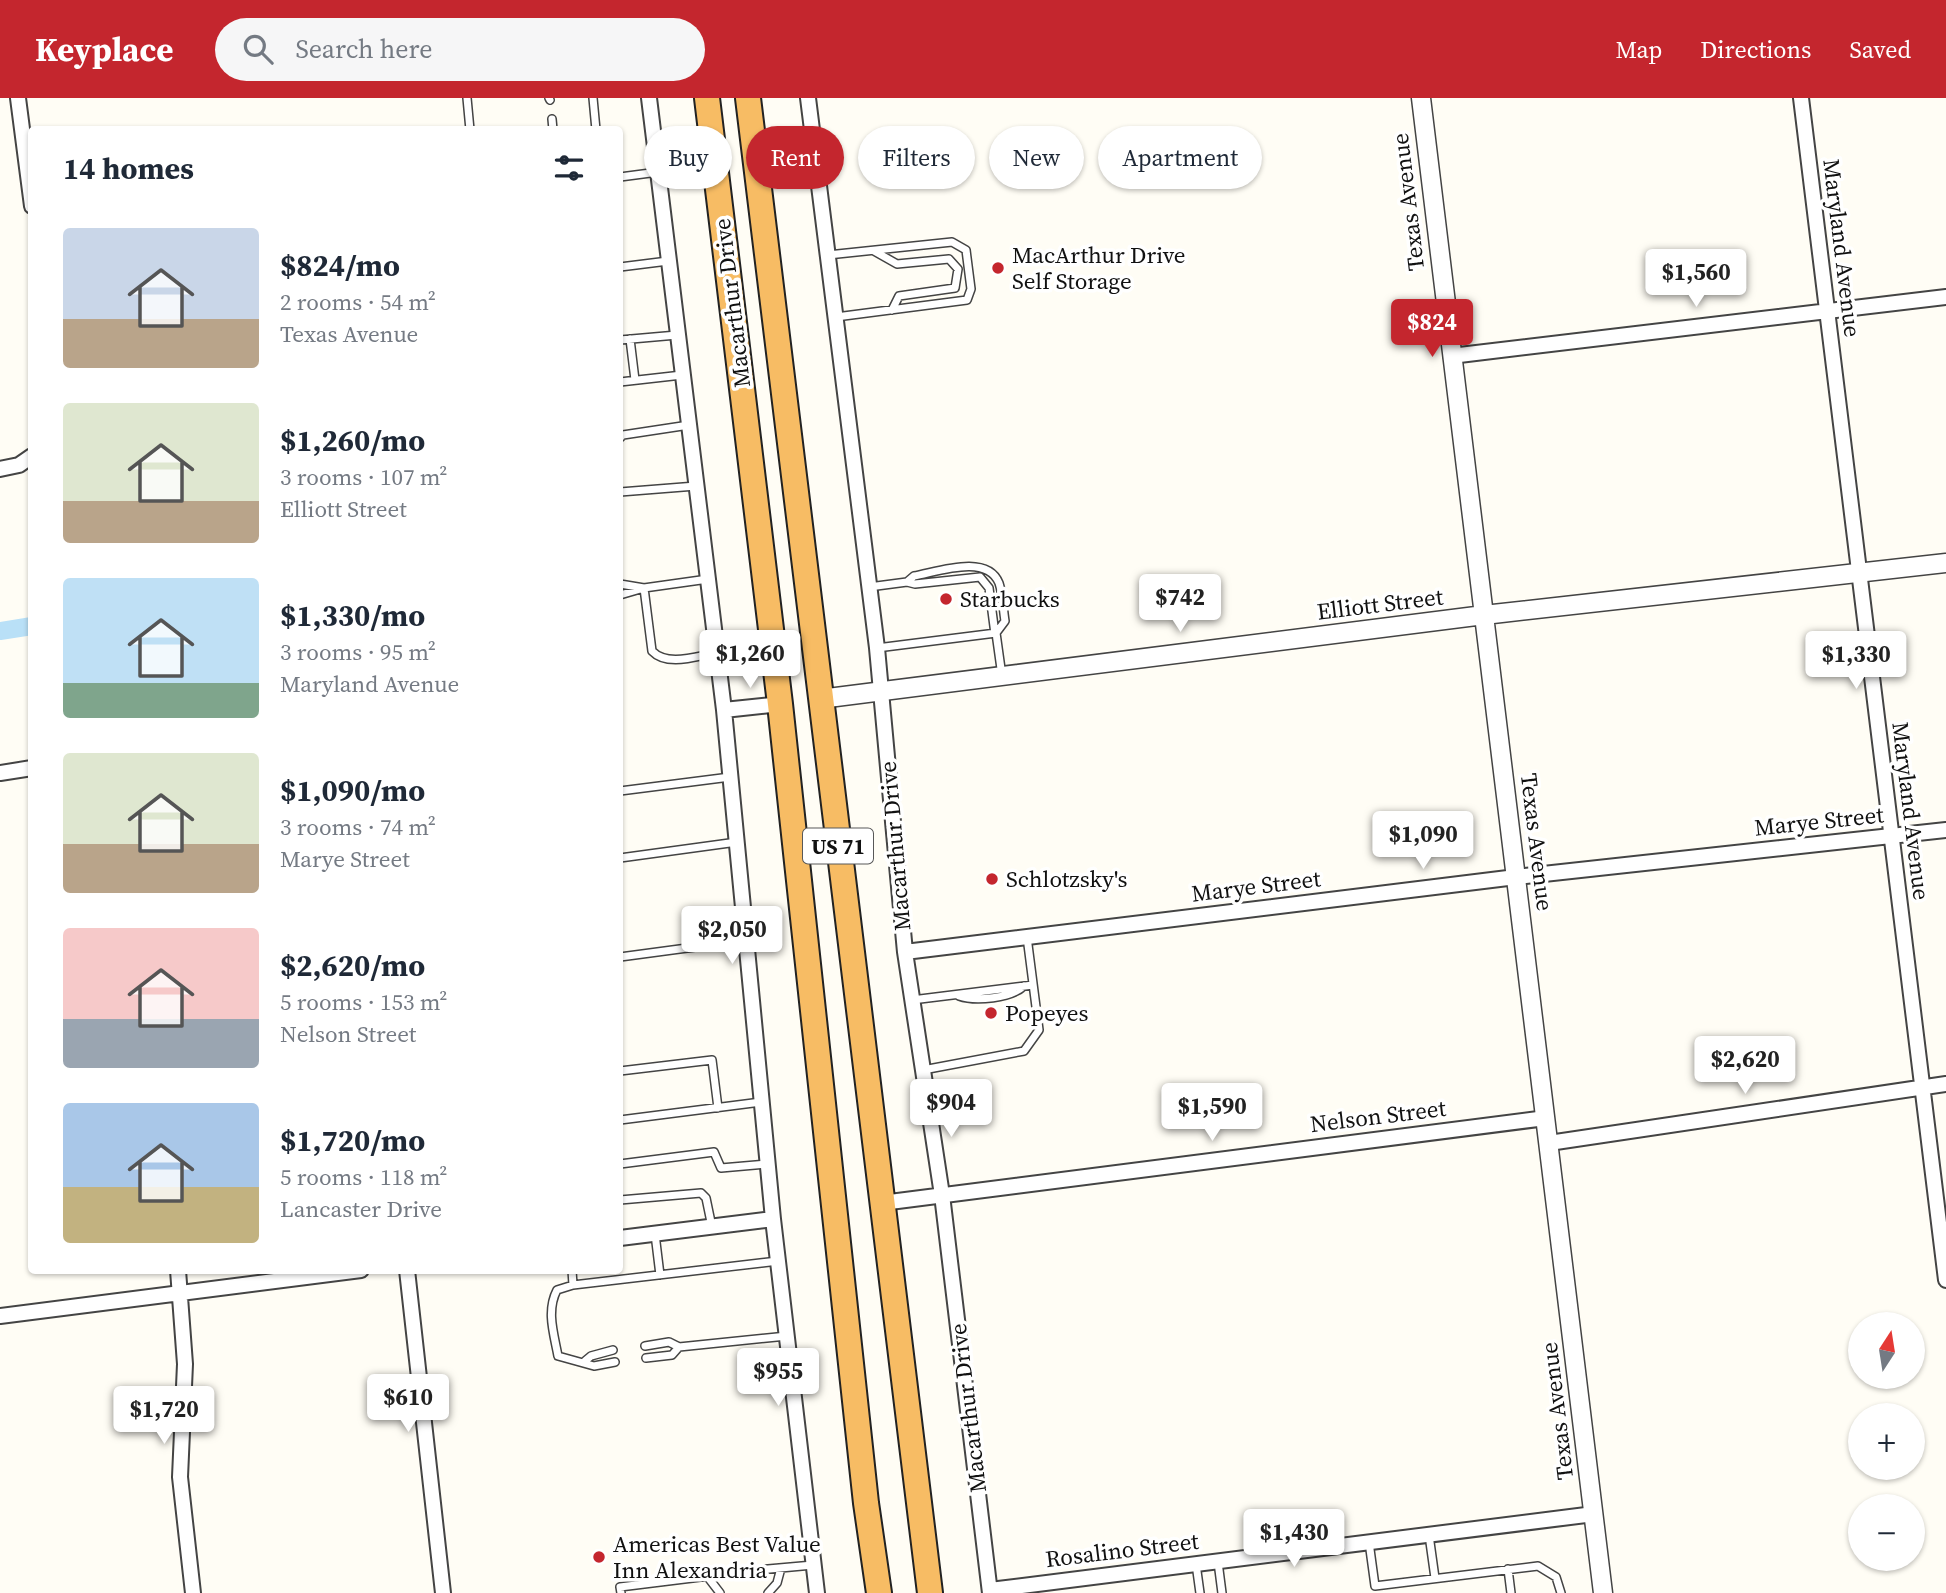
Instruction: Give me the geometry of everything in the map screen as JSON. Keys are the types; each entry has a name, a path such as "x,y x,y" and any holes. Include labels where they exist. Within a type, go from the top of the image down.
{"highway":[{"name":"Macarthur Drive","path":"707,98 780,704 866,1503 879,1593"},
{"name":"Macarthur Drive","path":"748,98 930,1593"},
{"path":"780,704 820,699"},
{"path":"865,1593 866,1503"}],"street":[{"path":"18,98 28,175"},
{"path":"649,98 652,126"},
{"name":"Macarthur Drive","path":"808,98 877,649 905,952 942,1195 990,1592"},
{"name":"Texas Avenue","path":"1420,98 1603,1593"},
{"name":"Maryland Avenue","path":"1801,98 1946,1272"},
{"path":"659,189 724,710 778,1261 817,1593"},
{"path":"1451,356 1946,297"},
{"path":"0,469 19,465 28,459"},
{"name":"Elliott Street","path":"820,699 1484,615 1946,563"},
{"path":"724,710 780,704"},
{"path":"0,773 28,769"},
{"name":"Marye Street","path":"905,952 1517,877 1946,830"},
{"path":"1549,1143 1946,1084"},
{"name":"Nelson Street","path":"882,1203 1546,1118"},
{"path":"623,1238 774,1219"},
{"path":"178,1274 185,1364 180,1477 193,1593"},
{"path":"0,1316 332,1274"},
{"path":"407,1274 443,1593"},
{"name":"Rosalino Street","path":"990,1592 1594,1514"}],"lane":[{"path":"467,98 470,126"},
{"path":"584,106 593,102 596,126 587,124"},
{"path":"552,119 555,126"},
{"path":"623,177 644,174"},
{"path":"828,255 952,242 966,250 971,289 967,300 836,317"},
{"path":"872,250 897,264 949,259 958,269 955,288 898,296 892,310"},
{"path":"623,267 668,261"},
{"path":"623,340 677,335"},
{"path":"630,339 635,380"},
{"path":"623,382 682,375"},
{"path":"623,435 689,425"},
{"path":"623,493 696,486"},
{"path":"869,587 980,577 989,588 1002,677"},
{"path":"623,594 644,588 708,579"},
{"path":"623,584 644,588"},
{"path":"644,588 652,651 658,658 669,660 717,653"},
{"path":"877,649 995,633"},
{"path":"623,791 731,777"},
{"path":"623,858 737,842"},
{"path":"923,1070 1024,1051 1039,1030 1029,985 1027,937"},
{"path":"623,957 747,940"},
{"path":"912,1000 1029,985"},
{"path":"623,1070 712,1060 718,1108"},
{"path":"623,1120 762,1102"},
{"path":"623,1164 715,1152 721,1168 768,1164"},
{"path":"623,1200 701,1193 706,1198 712,1227"},
{"path":"655,1234 660,1275"},
{"path":"615,1362 594,1366 585,1361 564,1360 558,1356 551,1315 551,1300 557,1290 573,1285 778,1261"},
{"path":"572,1274 573,1285"},
{"path":"645,1346 670,1342 679,1347 787,1336"},
{"path":"646,1358 672,1355 679,1347"},
{"path":"585,1361 591,1356 613,1350"},
{"path":"1429,1535 1435,1578"},
{"path":"1369,1542 1375,1589 1435,1578 1538,1566 1550,1571 1561,1593"},
{"path":"1218,1561 1222,1593"},
{"path":"1196,1564 1200,1593"},
{"path":"758,1570 814,1565"},
{"path":"768,1593 777,1583 781,1568"},
{"path":"1508,1569 1511,1593"},
{"path":"621,1593 620,1587 733,1573"},
{"path":"707,1576 720,1593"}],"waterway":[{"path":"0,631 28,627"}],"place":[{"name":"MacArthur Drive Self Storage","path":"998,268"},
{"name":"Starbucks","path":"946,599"},
{"name":"Schlotzsky's","path":"992,879"},
{"name":"Popeyes","path":"991,1013"},
{"name":"Americas Best Value Inn Alexandria","path":"599,1557"}]}
